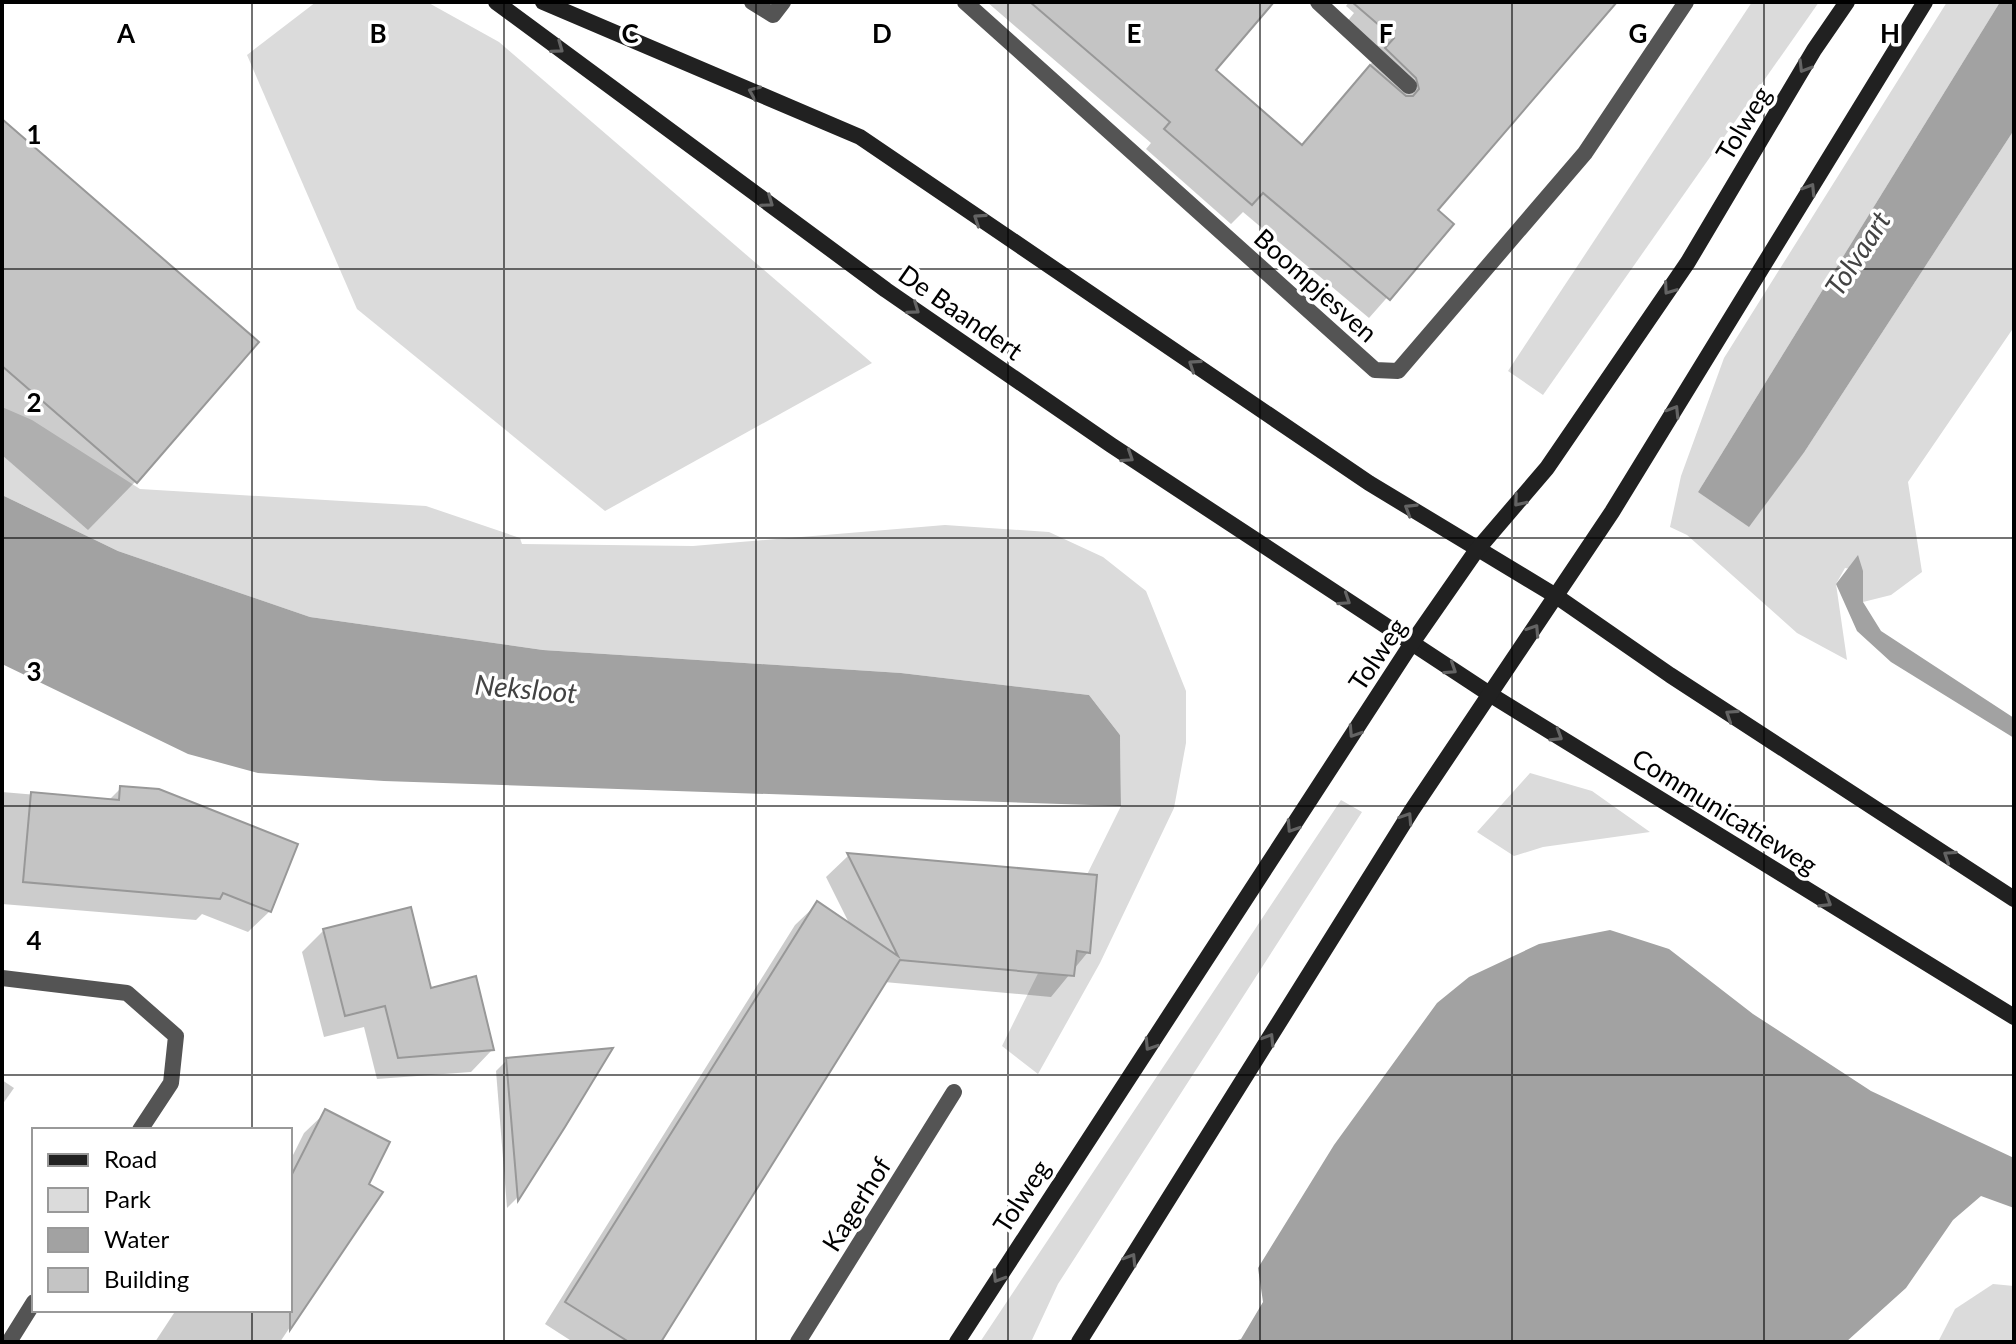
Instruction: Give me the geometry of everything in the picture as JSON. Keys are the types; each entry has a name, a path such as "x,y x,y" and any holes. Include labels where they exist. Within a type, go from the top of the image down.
{"main road":[{"name":"De Baandert","path":"496,2 898,298 1111,445 1412,643"},
{"path":"543,2 860,137 1369,483 1476,551 1556,596 1670,675 2014,899"},
{"name":"Tolweg","path":"957,1342 1412,643 1476,551 1547,468 1688,262 1814,50 1847,2"},
{"path":"1079,1342 1390,845 1612,512 1925,2"},
{"name":"Communicatieweg","path":"1412,643 1491,695 2014,1017"}],"street":[{"path":"752,2 773,15 783,2"},
{"name":"Boompjesven","path":"965,2 1375,370 1398,371 1585,153 1686,2"},
{"path":"1318,2 1409,86"},
{"path":"2,978 127,993 176,1036 171,1083 141,1128"},
{"name":"Kagerhof","path":"798,1342 954,1092"},
{"path":"9,1342 32,1305"}],"green space":[{"path":"316,2 427,2 499,42 872,363 605,511 357,309 247,55"},
{"path":"1752,2 1819,2 1543,395 1508,371"},
{"path":"1947,2 2000,2 1698,492 1805,451 2014,130 2014,327 1908,482 1922,572 1891,595 1863,602 1863,571 1845,568 1836,584 1847,660 1797,633 1687,535 1670,527 1681,476 1724,358"},
{"path":"2,407 32,420 140,489 426,506 520,538 522,544 693,546 945,525 1049,532 1103,557 1146,591 1186,691 1186,743 1174,808 1100,963 1038,1074 1002,1046 1121,806 1120,735 1089,695 901,673 543,650 310,617 118,551 2,495"},
{"path":"1530,773 1592,791 1650,832 1543,847 1514,856 1477,832"},
{"path":"1341,800 1362,812 1058,1284 1031,1342 980,1342"},
{"path":"1993,1284 2014,1286 2014,1342 1938,1342 1955,1309"}],"water":[{"name":"Tolvaart","path":"2000,2 2014,2 2014,130 1805,451 1749,527 1698,492"},
{"name":"Neksloot","path":"2,495 118,551 310,617 543,650 901,673 1089,695 1120,735 1121,806 384,781 258,773 188,754 2,664"},
{"path":"1858,555 1863,571 1863,602 1881,631 2014,718 2014,738 1891,662 1857,631 1836,584"},
{"path":"1610,930 1669,949 1753,1014 1871,1091 2014,1158 2014,1208 1981,1196 1953,1220 1906,1288 1846,1342 1231,1342 1241,1339 1263,1302 1258,1268 1334,1145 1437,1003 1469,977 1539,944"}],"building":[{"path":"1030,2 1274,2 1216,70 1302,145 1370,65 1406,96 1413,96 1419,89 1416,78 1385,48 1394,38 1352,2 1617,2 1438,210 1454,224 1390,300 1263,193 1252,205 1164,129 1170,122"},
{"path":"2,119 259,342 137,483 2,366"},
{"path":"120,786 159,789 298,844 271,912 223,893 220,899 23,882 31,792 119,800"},
{"path":"847,853 1097,875 1090,953 1077,951 1074,976 900,960 661,1342 629,1342 565,1302 817,901 898,956"},
{"path":"411,907 431,988 476,976 494,1050 398,1058 385,1006 345,1016 323,929"},
{"path":"613,1048 565,1127 518,1201 506,1058"},
{"path":"325,1109 390,1142 369,1184 383,1192 290,1330 292,1312 292,1174"}]}
